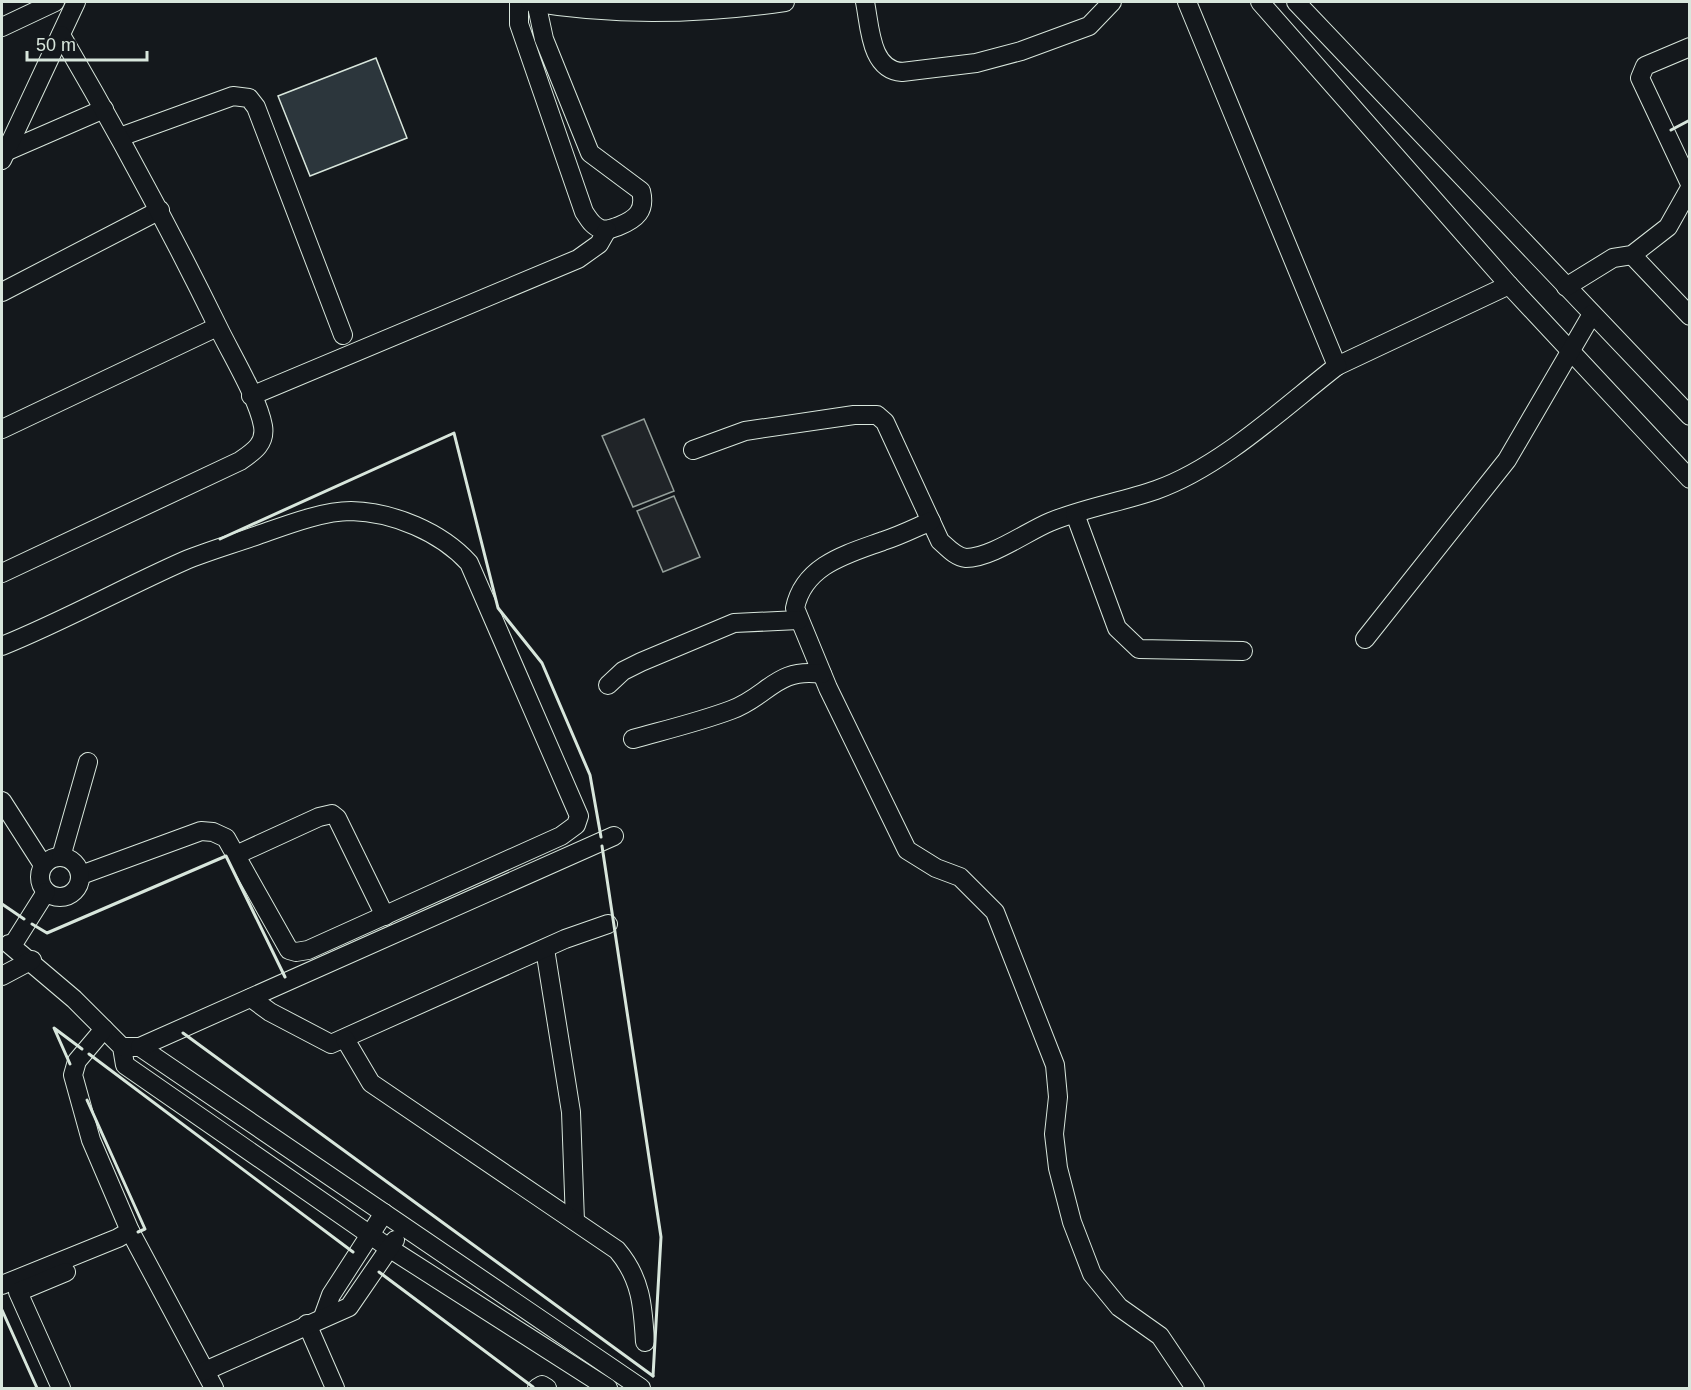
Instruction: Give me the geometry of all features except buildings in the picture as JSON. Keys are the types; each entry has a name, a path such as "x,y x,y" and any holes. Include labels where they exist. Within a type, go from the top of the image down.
{"street":[{"path":"2,27 54,2"},
{"path":"2,573 240,461 263,441 263,426 252,396 160,210 104,110 65,27 61,2"},
{"path":"3,156 76,2"},
{"path":"530,2 581,8 661,10 720,9 785,2"},
{"path":"252,396 578,259 598,244 607,230 634,219 641,211 643,200 641,191 590,153 530,2"},
{"path":"530,2 519,24 584,212 592,224 607,230"},
{"path":"865,2 873,45 880,60 891,71 902,72 976,63 1020,51 1089,26 1112,2"},
{"path":"1187,2 1337,366"},
{"path":"1260,2 1509,285 1689,479"},
{"path":"1296,2 1689,416"},
{"path":"1566,287 1613,258 1632,255 1668,227 1689,186 1640,78 1645,66 1689,47"},
{"path":"120,136 233,96 249,98 256,107 343,335"},
{"path":"3,156 104,110"},
{"path":"2,292 160,210"},
{"path":"1632,255 1689,316"},
{"path":"693,450 745,431 854,415 877,415 885,422 940,541 954,553 966,558 986,553 1051,521 1156,490 1188,475 1233,447 1337,366 1509,285"},
{"path":"1365,639 1507,460 1592,314"},
{"path":"2,429 218,327"},
{"path":"2,646 44,629 185,561 291,523 350,511 385,516 435,534 458,550 469,563 579,816 576,825 561,836 308,950 289,950 226,838 213,831 201,831 81,875"},
{"path":"1075,514 1117,628 1139,649 1243,651"},
{"path":"931,521 849,552 819,568 805,580 797,595 795,608 822,674 907,850 936,868 960,877 995,912 1055,1065 1058,1097 1054,1134 1058,1168 1072,1222 1092,1274 1119,1307 1160,1336 1195,1389"},
{"path":"608,685 623,671 641,662 734,623 800,620"},
{"path":"633,739 732,710 758,697 772,684 789,675 802,671 822,674"},
{"path":"61,857 88,762"},
{"path":"2,801 43,865"},
{"path":"236,855 319,817 332,814 337,818 385,916"},
{"path":"608,1389 389,1248 125,1065 131,1047 251,998 614,836"},
{"path":"61,857 70,859 77,866 81,875 79,885 73,893 64,897 54,897 40,884 39,874 43,865 51,859 61,857"},
{"path":"46,892 6,941 32,960 104,1029 384,1213 641,1389"},
{"path":"251,998 270,1012 331,1044 545,948 608,924"},
{"path":"545,948 571,1112 575,1221"},
{"path":"2,976 32,960"},
{"path":"104,1029 78,1061 73,1075 91,1140 134,1237 214,1389"},
{"path":"345,1039 371,1083 617,1250 630,1265 642,1298 645,1342"},
{"path":"335,1389 315,1321 384,1213"},
{"path":"205,1371 349,1307 404,1227"},
{"path":"2,1285 118,1238 134,1237"},
{"path":"61,1389 18,1292 134,1237"},
{"path":"537,1389 542,1385 546,1389"}],"shaded area":[{"path":"644,419 674,491 633,507 602,436"},
{"path":"674,496 700,557 663,572 637,511"}],"wall":[{"path":"1671,130 1690,120"},
{"path":"220,539 454,433 498,608 542,663 590,775 601,837"},
{"path":"602,846 661,1237 653,1376"},
{"path":"32,924 47,933 226,856 285,977"},
{"path":"2,904 24,919"},
{"path":"70,1064 54,1028 82,1049"},
{"path":"183,1033 653,1376"},
{"path":"89,1054 353,1252"},
{"path":"87,1100 145,1229 138,1232"},
{"path":"379,1272 533,1387"},
{"path":"2,1310 37,1388"}]}
